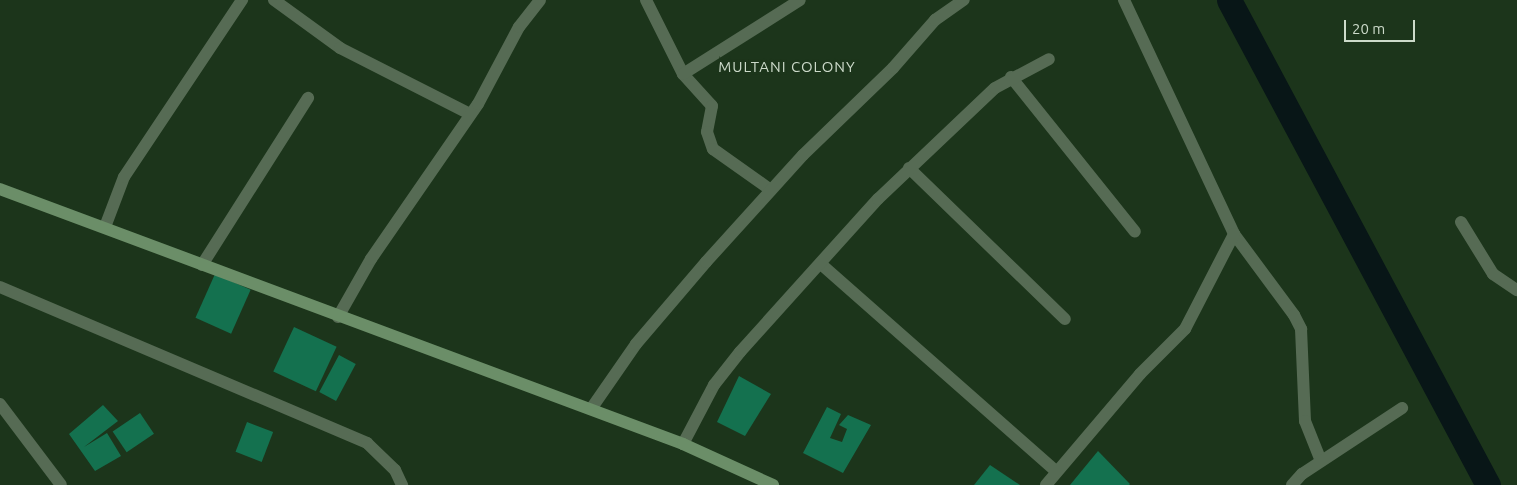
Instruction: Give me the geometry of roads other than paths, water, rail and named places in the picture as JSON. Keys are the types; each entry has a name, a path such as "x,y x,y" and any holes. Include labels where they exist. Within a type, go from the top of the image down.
{"street":[{"path":"105,226 124,177 242,0"},
{"path":"274,0 340,48 470,114"},
{"path":"338,317 376,251 470,114 519,27 540,0"},
{"path":"646,0 684,74 712,106 707,132 713,149 771,190"},
{"path":"684,74 800,0"},
{"path":"591,409 636,344 771,190 893,68 935,20 964,0"},
{"path":"1124,0 1234,234 1294,315 1300,329 1305,421 1321,461"},
{"path":"683,444 714,385 740,352 909,168 995,88 1011,77 1049,59"},
{"path":"1011,77 1134,232"},
{"path":"202,265 308,98"},
{"path":"909,168 1065,319"},
{"path":"0,189 105,226 338,317 683,444 773,485"},
{"path":"1461,222 1493,274 1517,290"},
{"path":"1046,485 1140,374 1185,329 1234,234"},
{"path":"822,264 1056,471"},
{"path":"0,287 367,442 396,470 402,485"},
{"path":"0,404 60,485"},
{"path":"1292,485 1321,461 1402,408"}],"waterway":[{"path":"1229,0 1488,485"}],"district":[{"name":"MULTANI COLONY","path":"787,67"}]}
